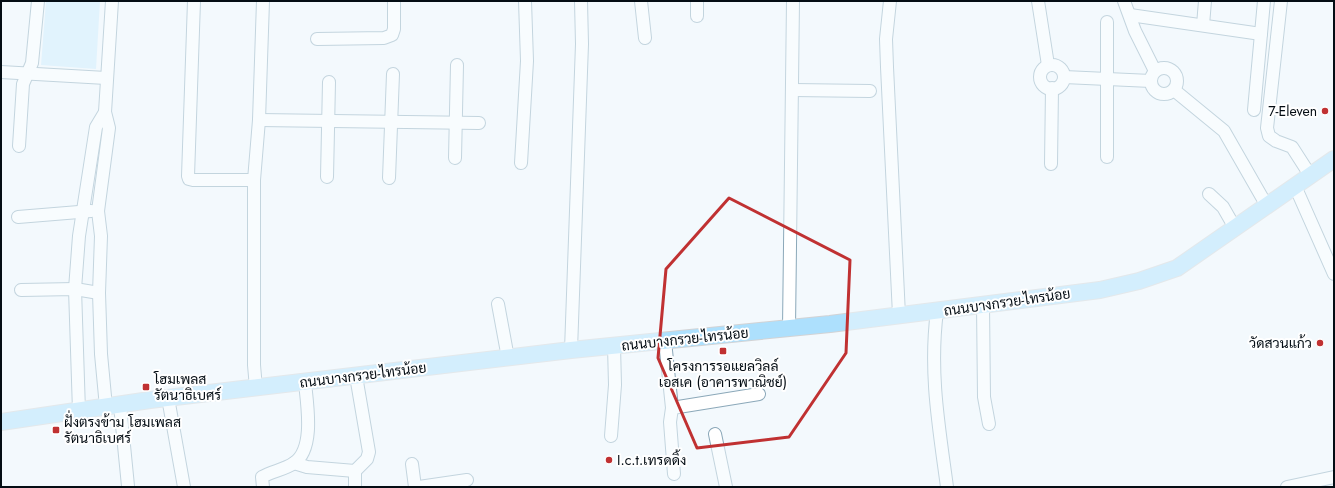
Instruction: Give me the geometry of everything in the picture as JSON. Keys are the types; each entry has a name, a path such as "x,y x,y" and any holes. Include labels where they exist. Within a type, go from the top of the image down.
{"main road":[{"name":"ถนนบางกรวย-ไทรน้อย","path":"1,422 168,398 572,350 937,311 1100,290 1139,281 1176,268 1334,159"}],"street":[{"path":"19,146 23,84 32,63 38,1"},
{"path":"112,1 105,112 109,128 98,211 101,236 99,293 101,354 113,406 128,486"},
{"path":"194,1 189,179 254,180"},
{"path":"256,388 254,365 254,180 260,120 264,1"},
{"path":"317,39 384,38 392,35 394,29 394,1"},
{"path":"521,163 528,61 525,1"},
{"path":"572,350 582,44 581,1"},
{"path":"641,1 645,38"},
{"path":"697,1 698,16"},
{"path":"789,328 794,1"},
{"path":"890,1 886,39 899,315"},
{"path":"1038,1 1048,66"},
{"path":"1064,77 1107,79 1153,76 1164,67 1174,71 1178,81 1174,90 1165,94 1160,94 1155,91 1153,76 1124,1"},
{"path":"1203,25 1205,1"},
{"path":"1254,110 1264,1"},
{"path":"1281,1 1267,128 1269,136 1276,141 1292,146 1310,175"},
{"path":"1130,16 1261,34"},
{"path":"1107,22 1107,157"},
{"path":"455,158 457,65"},
{"path":"1052,65 1061,68 1064,77 1060,85 1052,88 1044,85 1041,81 1041,72 1048,66 1052,65"},
{"path":"1,72 106,78"},
{"path":"389,178 393,74"},
{"path":"327,177 329,82"},
{"path":"1051,164 1052,88"},
{"path":"792,90 870,91"},
{"path":"1174,90 1224,130 1267,206"},
{"path":"79,411 75,289 79,236 96,127 105,112"},
{"path":"260,120 479,123"},
{"path":"1295,186 1334,274"},
{"path":"1209,194 1223,207 1235,228"},
{"path":"18,217 98,211"},
{"path":"21,290 75,289 99,293"},
{"path":"498,304 508,358"},
{"path":"984,305 984,397 989,424"},
{"path":"937,311 933,342 935,398 947,487"},
{"path":"665,341 672,408 670,422 674,474"},
{"path":"611,436 615,385 614,346"},
{"path":"356,376 369,452 367,459 355,471 356,487"},
{"path":"263,487 262,477 294,463 299,458 306,443 308,424 305,382"},
{"path":"672,408 759,394"},
{"path":"168,398 184,487"},
{"path":"715,434 726,487"},
{"path":"294,463 308,467 355,471"},
{"path":"412,464 415,487"},
{"path":"1287,487 1334,477"},
{"path":"419,487 467,480"}],"highlighted area":[{"path":"729,198 850,260 846,353 789,437 697,448 658,358 666,269"}],"shaded area":[{"path":"46,1 100,1 96,69 41,65"}],"place":[{"name":"7-Eleven","path":"1325,111"},
{"name":"วัดสวนแก้ว","path":"1320,343"},
{"name":"โครงการรอแยลวิลล์ เอสเค (อาคารพาณิชย์)","path":"723,351"},
{"name":"โฮมเพลส รัตนาธิเบศร์","path":"146,387"},
{"name":"ฝั่งตรงข้าม โฮมเพลส รัตนาธิเบศร์","path":"56,430"},
{"name":"I.c.t.เทรดดิ้ง","path":"609,460"}]}
